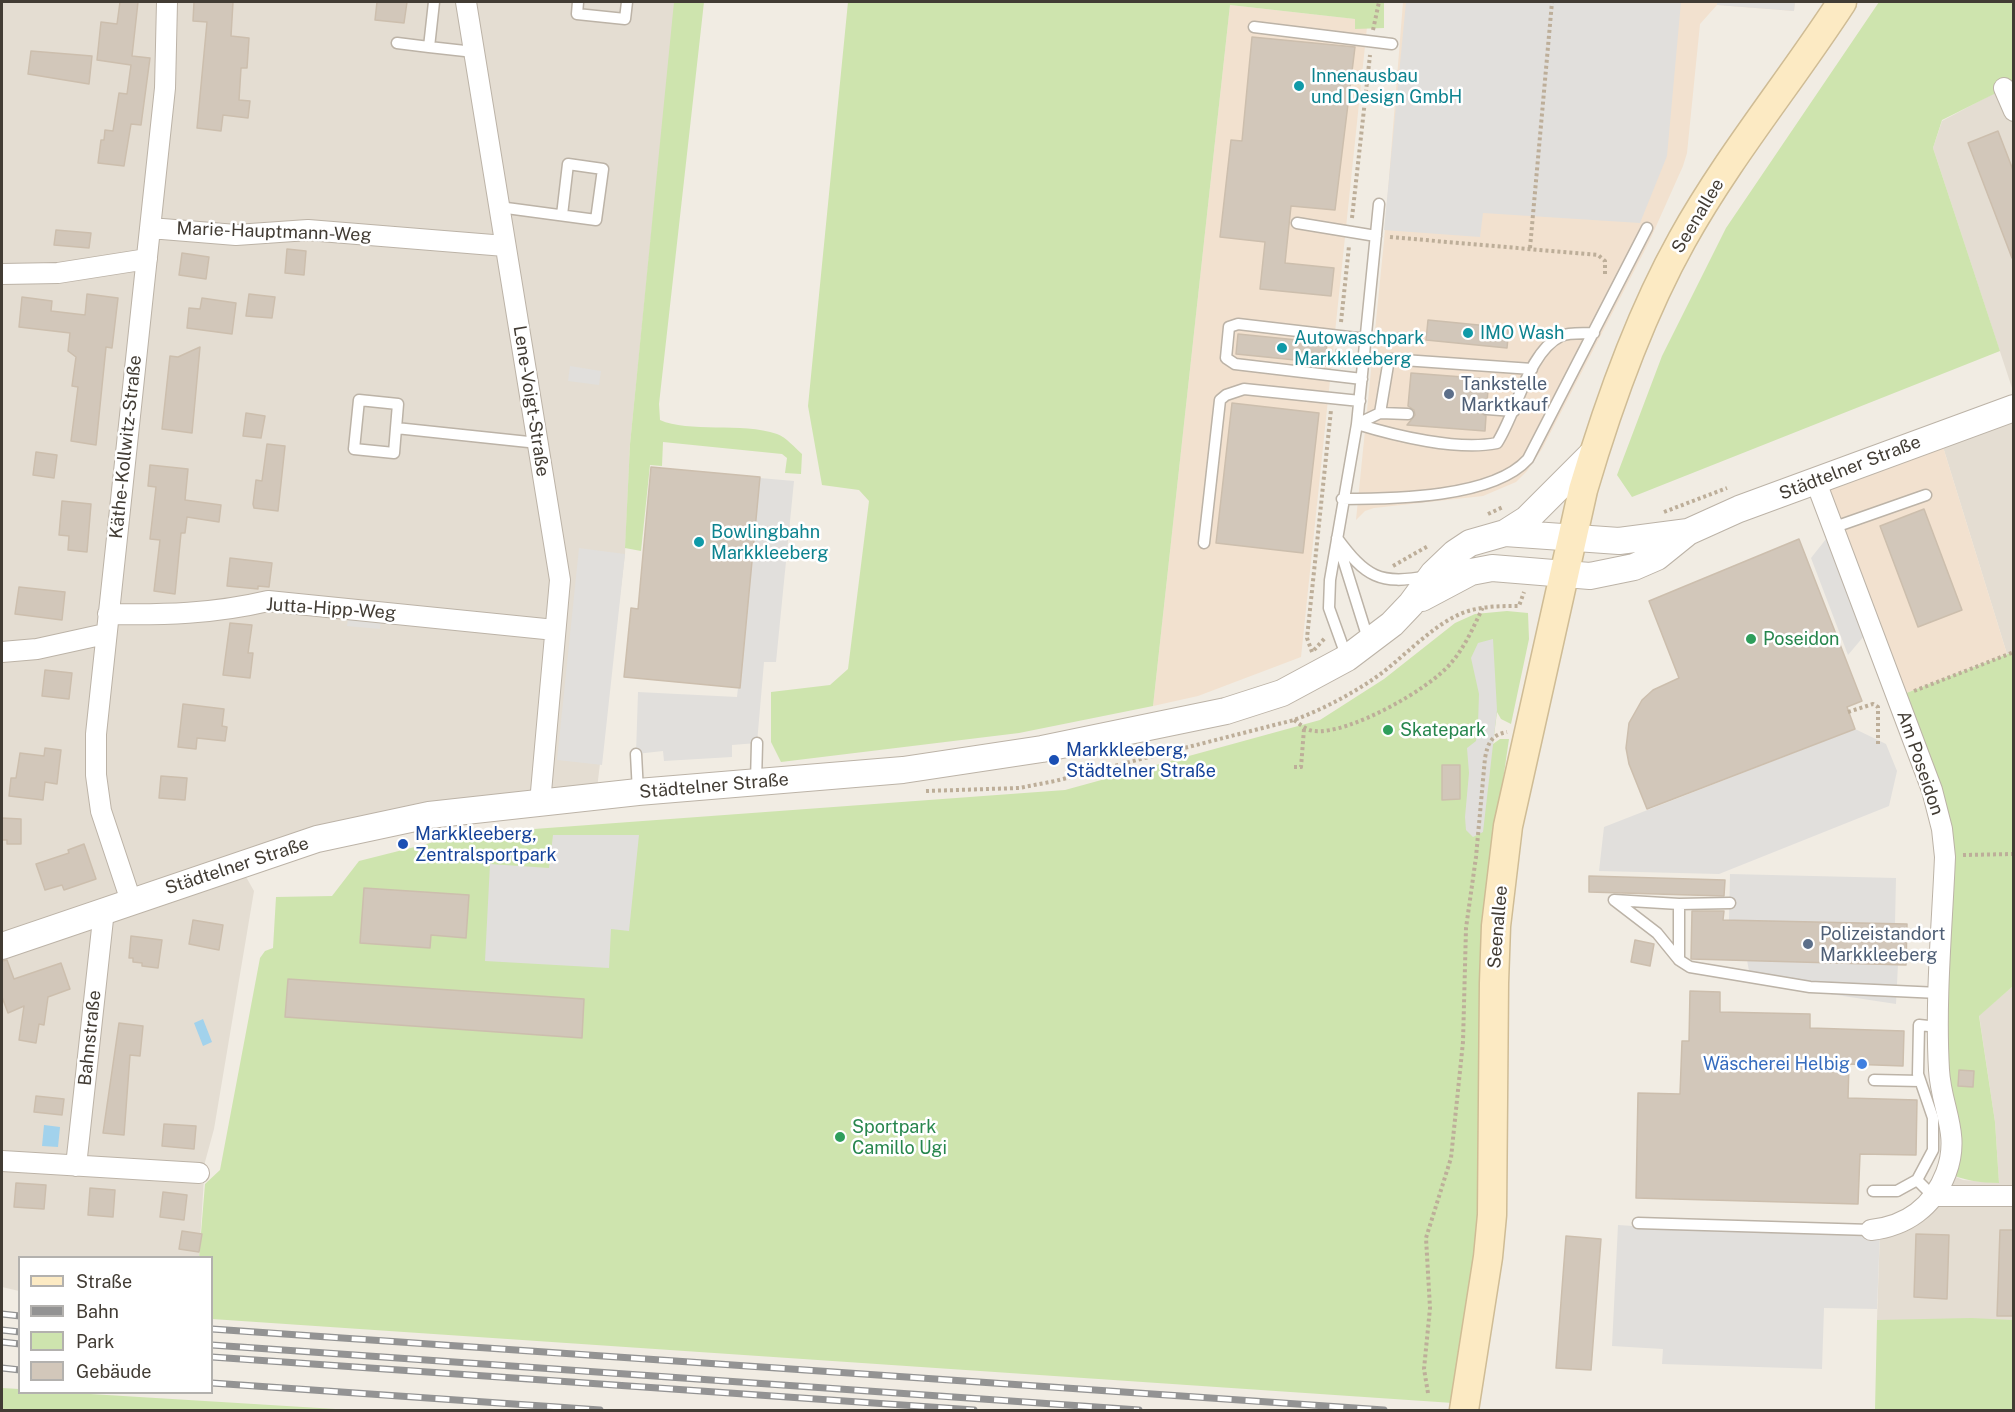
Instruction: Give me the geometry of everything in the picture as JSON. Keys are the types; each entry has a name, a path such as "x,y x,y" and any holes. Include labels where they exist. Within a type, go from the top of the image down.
{"main road":[{"name":"Seenallee","path":"1464,1410 1487,1268 1492,1215 1496,926 1508,826 1570,538 1594,452 1646,314 1682,240 1713,189 1842,2"}],"street":[{"name":"Käthe-Kollwitz-Straße","path":"131,901 101,811 96,776 96,734 165,88 167,2"},
{"name":"Lene-Voigt-Straße","path":"466,2 560,580 540,803"},
{"path":"2004,88 2013,111"},
{"name":"Marie-Hauptmann-Weg","path":"150,228 236,235 308,230 506,246"},
{"path":"2,274 58,273 147,260"},
{"name":"Städtelner Straße","path":"2,946 317,839 429,815 638,792 903,770 1042,749 1226,711 1282,693 1347,658 1369,643 1412,604 1443,585 1471,572 1508,568 1590,576 1634,567 1657,557 1688,532 1739,509 2013,408"},
{"name":"Seenallee","path":"1505,533 1527,519 1594,452"},
{"name":"Am Poseidon","path":"1816,482 1932,790 1942,829 1945,857 1938,1027 1939,1074 1953,1136 1946,1173 1933,1196 1906,1221 1889,1228 1871,1230"},
{"name":"Städtelner Straße","path":"1412,604 1433,574 1455,553 1470,543 1505,533 1619,541 1688,532"},
{"name":"Jutta-Hipp-Weg","path":"108,614 183,615 225,611 268,601 555,630"},
{"path":"2,652 37,649 105,634"},
{"name":"Bahnstraße","path":"76,1166 104,910"},
{"path":"2,1161 199,1173"},
{"path":"1933,1196 2013,1196"}],"lane":[{"path":"429,47 434,2"},
{"path":"578,2 577,14 625,19 627,2"},
{"path":"1254,27 1392,44"},
{"path":"397,44 474,52"},
{"path":"499,207 596,220 603,169 568,164 561,215"},
{"path":"1347,658 1329,609 1330,580 1360,401 1379,204"},
{"path":"1297,223 1376,236"},
{"path":"1342,499 1376,499 1480,488 1517,471 1528,459 1647,228"},
{"path":"1362,379 1234,364 1226,358 1229,327 1238,324 1366,339"},
{"path":"1357,424 1397,437 1483,446 1497,442 1545,347 1563,335 1594,333"},
{"path":"1380,413 1389,359 1532,369"},
{"path":"1204,543 1220,400 1244,388 1360,401"},
{"path":"359,400 398,404 396,428 394,453 354,449 359,400"},
{"path":"1487,410 1514,411"},
{"path":"1357,424 1380,413 1408,414"},
{"path":"396,428 538,443"},
{"path":"1832,528 1926,495"},
{"path":"1337,538 1355,562 1368,573 1382,579 1398,581 1433,574"},
{"path":"1337,538 1348,581 1369,643"},
{"path":"756,783 757,743"},
{"path":"636,754 638,792"},
{"path":"1730,903 1678,904 1614,900 1657,933 1679,960 1690,967 1810,987 1939,993"},
{"path":"1678,904 1679,960"},
{"path":"1873,1191 1897,1191 1917,1180 1933,1150 1933,1118 1918,1074 1918,1025 1938,1027"},
{"path":"1874,1080 1920,1081"},
{"path":"1917,1180 1933,1196"},
{"path":"1638,1223 1871,1230"}],"path":[{"path":"1530,248 1552,2"},
{"path":"1376,236 1598,255 1605,261 1605,278"},
{"path":"1479,519 1508,504"},
{"path":"1382,579 1396,564 1437,541"},
{"path":"1383,671 1438,628 1461,614 1482,607 1519,606 1523,596"},
{"path":"1294,720 1304,729 1329,731 1348,725 1433,680 1450,665 1464,646 1482,607"},
{"path":"1304,659 1335,628"},
{"path":"1896,697 2013,652"},
{"path":"1848,712 1873,704 1878,707 1878,745"},
{"path":"1294,766 1301,767 1304,729"},
{"path":"1428,1393 1424,1369 1430,1308 1426,1238 1451,1158 1463,1042 1466,928 1476,857 1485,758 1488,743 1497,734 1510,731 1529,735"},
{"path":"1945,857 2013,854"}],"shaded area":[{"path":"2,2 675,2 630,444 625,554 596,797 429,815 245,875 254,891 214,1129 205,1162 199,1256 18,1256 18,1291 2,1287"},
{"path":"1403,2 1795,2 1794,11 1717,5 1700,24 1687,153 1683,166 1649,242 1542,449 1527,471 1516,482 1483,496 1374,508 1365,511 1356,520 1384,241"},
{"path":"1406,2 1681,2 1667,156 1640,223 1483,213 1480,237 1384,230"},
{"path":"1717,2 1795,2 1794,11 1717,5"},
{"path":"1230,5 1356,19 1355,29 1367,27 1301,657 1198,696 1153,706"},
{"path":"2004,88 2014,111 2013,391 1933,148 1942,121"},
{"path":"570,366 601,371 599,385 568,381"},
{"path":"2013,408 2014,652 2007,654 1939,434"},
{"path":"1939,434 2007,654 1896,697 1816,482"},
{"path":"760,478 794,481 776,662 764,662 757,743 732,745 732,757 664,761 663,751 636,754 638,692 737,697"},
{"path":"1826,539 1864,636 1848,655 1811,558"},
{"path":"579,548 625,554 602,765 557,760"},
{"path":"349,609 381,613 380,629 347,626"},
{"path":"1493,639 1497,710 1483,832 1473,837 1466,830 1465,817 1469,773 1467,748 1476,741 1478,724 1479,694 1471,658 1478,643"},
{"path":"1855,729 1886,744 1897,771 1889,806 1719,874 1599,871 1604,827"},
{"path":"553,835 639,835 629,931 611,929 609,968 485,961 490,864 549,868"},
{"path":"1730,874 1896,878 1895,924 1729,920"},
{"path":"1747,960 1898,964 1896,1004 1751,982"},
{"path":"2013,976 2013,1320 1877,1320 1880,1229 1889,1228 1946,1173 1963,1180 1999,1183 1995,1122 1979,1015 2012,987"},
{"path":"1638,1223 1880,1229 1877,1309 1824,1308 1822,1369 1662,1364 1663,1349 1612,1346 1618,1225 1633,1226"}],"green space":[{"path":"674,2 704,2 659,404 660,420 685,426 763,430 780,435 802,454 801,474 785,473 787,458 782,454 663,442 662,466 650,465 641,551 625,548 630,444"},
{"path":"848,2 1384,2 1384,28 1355,29 1355,19 1230,5 1153,706 1019,733 781,762 771,742 771,692 830,685 848,669 869,501 859,490 822,485 808,406"},
{"path":"1879,2 2013,2 2013,111 2004,89 1942,120 1933,148 2000,351 1632,497 1617,475 1662,356 1726,228"},
{"name":"Sportpark Camillo Ugi","path":"1507,611 1528,613 1529,639 1511,724 1501,719 1497,712 1493,744 1500,739 1509,739 1492,856 1479,1222 1453,1403 213,1319 213,1256 199,1256 205,1184 220,1170 260,958 265,951 273,948 276,897 332,896 359,861 466,834 1065,790 1320,720 1384,679 1455,623 1475,614"},
{"path":"2013,652 2012,987 1979,1016 1995,1122 1999,1183 1992,1183 1972,1181 1946,1173 1939,1073 1945,857 1896,697"},
{"path":"1971,1318 2013,1320 2013,1410 1875,1410 1877,1320"},
{"path":"2,1388 18,1389 18,1394 90,1394 352,1410 2,1410"}],"water":[{"path":"203,1019 212,1042 203,1046 194,1023"},
{"path":"44,1125 60,1127 58,1147 42,1146"}],"building":[{"path":"120,2 138,2 132,56 150,58 141,125 131,124 124,166 98,163 101,140 104,140 105,130 113,131 119,93 127,94 131,65 97,60 101,22 117,24"},
{"path":"194,2 233,2 231,36 249,38 247,68 241,68 239,100 250,101 248,118 223,115 221,131 197,128 207,22 193,21"},
{"path":"377,2 407,2 404,23 375,20"},
{"path":"1252,37 1355,47 1335,210 1291,206 1285,263 1334,268 1331,296 1260,289 1265,242 1220,237 1231,140 1242,141"},
{"path":"31,51 92,56 89,84 28,74"},
{"path":"1998,131 2013,170 2012,258 1968,143"},
{"path":"56,230 91,233 89,248 54,245"},
{"path":"287,249 306,251 304,275 285,273"},
{"path":"182,253 209,257 206,279 179,275"},
{"path":"87,294 118,298 112,348 106,347 96,445 71,441 78,387 72,386 76,357 68,351 70,333 19,327 22,297 52,301 51,311 85,315"},
{"path":"249,294 275,297 272,318 246,316"},
{"path":"202,298 236,303 232,334 187,328 189,308 200,309"},
{"name":"IMO Wash","path":"1428,320 1509,328 1507,348 1426,340"},
{"name":"Autowaschpark Markkleeberg","path":"1238,334 1327,343 1325,363 1236,354"},
{"path":"200,347 192,433 162,429 170,356 178,357"},
{"name":"Tankstelle Marktkauf","path":"1411,373 1489,379 1487,402 1480,408 1481,413 1486,416 1485,431 1407,425 1415,415 1414,410 1408,406"},
{"path":"1232,403 1319,413 1303,553 1216,543"},
{"path":"246,413 265,416 261,438 243,436"},
{"path":"267,444 285,446 278,511 254,508 253,504 256,480 262,481"},
{"path":"36,452 57,455 54,478 33,475"},
{"path":"150,465 188,469 185,500 221,505 219,522 187,517 185,533 181,533 175,594 154,591 160,540 150,539 156,487 148,486"},
{"name":"Bowlingbahn Markkleeberg","path":"651,467 760,477 740,688 624,677 631,608 638,609"},
{"path":"62,501 91,504 87,552 68,550 69,536 59,535"},
{"path":"1924,509 1962,610 1918,627 1880,526"},
{"name":"Poseidon","path":"1799,539 1862,701 1847,707 1855,729 1647,809 1629,764 1626,748 1629,723 1642,700 1653,690 1679,678 1649,601"},
{"path":"230,558 272,563 269,587 258,586 258,589 227,586"},
{"path":"19,587 65,592 62,620 15,614"},
{"path":"230,623 252,625 248,653 253,653 250,678 223,675"},
{"path":"45,670 72,673 69,699 42,696"},
{"path":"183,704 224,709 222,726 227,727 225,741 197,738 196,749 178,747"},
{"path":"45,748 61,750 57,784 45,782 43,800 9,796 11,778 16,778 20,753 44,756"},
{"path":"1442,765 1460,765 1460,799 1442,800"},
{"path":"161,776 187,778 185,800 159,798"},
{"path":"2,818 21,819 21,844 7,844 7,840 2,840"},
{"path":"84,844 96,879 64,890 62,885 45,890 36,864 69,853 68,850"},
{"path":"1589,876 1725,880 1724,896 1589,892"},
{"path":"364,888 469,895 466,938 431,935 430,948 360,943"},
{"name":"Polizeistandort Markkleeberg","path":"1692,911 1724,911 1723,920 1907,924 1906,965 1691,959"},
{"path":"193,920 223,925 219,950 189,944"},
{"path":"131,936 162,940 158,968 142,966 142,963 133,962 133,958 129,958"},
{"path":"1635,940 1654,944 1650,966 1631,962"},
{"path":"7,960 14,979 61,963 70,989 48,997 44,1025 39,1024 36,1043 19,1040 24,1006 8,1013 2,997 2,961"},
{"path":"288,979 584,999 582,1038 285,1017"},
{"path":"1690,991 1720,992 1720,1012 1810,1014 1810,1028 1904,1031 1903,1066 1849,1064 1848,1098 1917,1100 1916,1155 1860,1154 1858,1204 1636,1198 1638,1093 1680,1094 1682,1041 1689,1041"},
{"path":"119,1023 143,1026 140,1056 130,1055 124,1135 103,1133"},
{"path":"1959,1070 1974,1071 1973,1087 1958,1086"},
{"path":"36,1096 64,1099 62,1115 34,1112"},
{"path":"164,1124 196,1126 194,1149 162,1146"},
{"path":"16,1183 46,1185 44,1209 14,1207"},
{"path":"90,1188 115,1190 113,1217 88,1215"},
{"path":"163,1192 187,1195 184,1220 160,1217"},
{"path":"2000,1230 2013,1230 2013,1316 1997,1316"},
{"path":"182,1231 202,1234 199,1252 179,1249"},
{"path":"1916,1234 1949,1235 1947,1299 1914,1297"},
{"path":"1566,1236 1601,1239 1591,1370 1556,1368"}],"railway":[{"path":"2,1314 18,1316"},
{"path":"213,1329 1384,1410"},
{"path":"2,1330 18,1332"},
{"path":"2,1342 18,1344"},
{"path":"213,1345 1139,1410"},
{"path":"213,1357 974,1410"},
{"path":"2,1368 18,1370"},
{"path":"213,1383 600,1410"}],"place":[{"name":"Innenausbau und Design GmbH","path":"1299,86"},
{"name":"IMO Wash","path":"1468,333"},
{"name":"Autowaschpark Markkleeberg","path":"1282,348"},
{"name":"Tankstelle Marktkauf","path":"1449,394"},
{"name":"Bowlingbahn Markkleeberg","path":"699,542"},
{"name":"Poseidon","path":"1751,639"},
{"name":"Skatepark","path":"1388,730"},
{"name":"Markkleeberg, Städtelner Straße","path":"1054,760"},
{"name":"Markkleeberg, Zentralsportpark","path":"403,844"},
{"name":"Polizeistandort Markkleeberg","path":"1808,944"},
{"name":"Wäscherei Helbig","path":"1862,1064"},
{"name":"Sportpark Camillo Ugi","path":"840,1137"}]}
